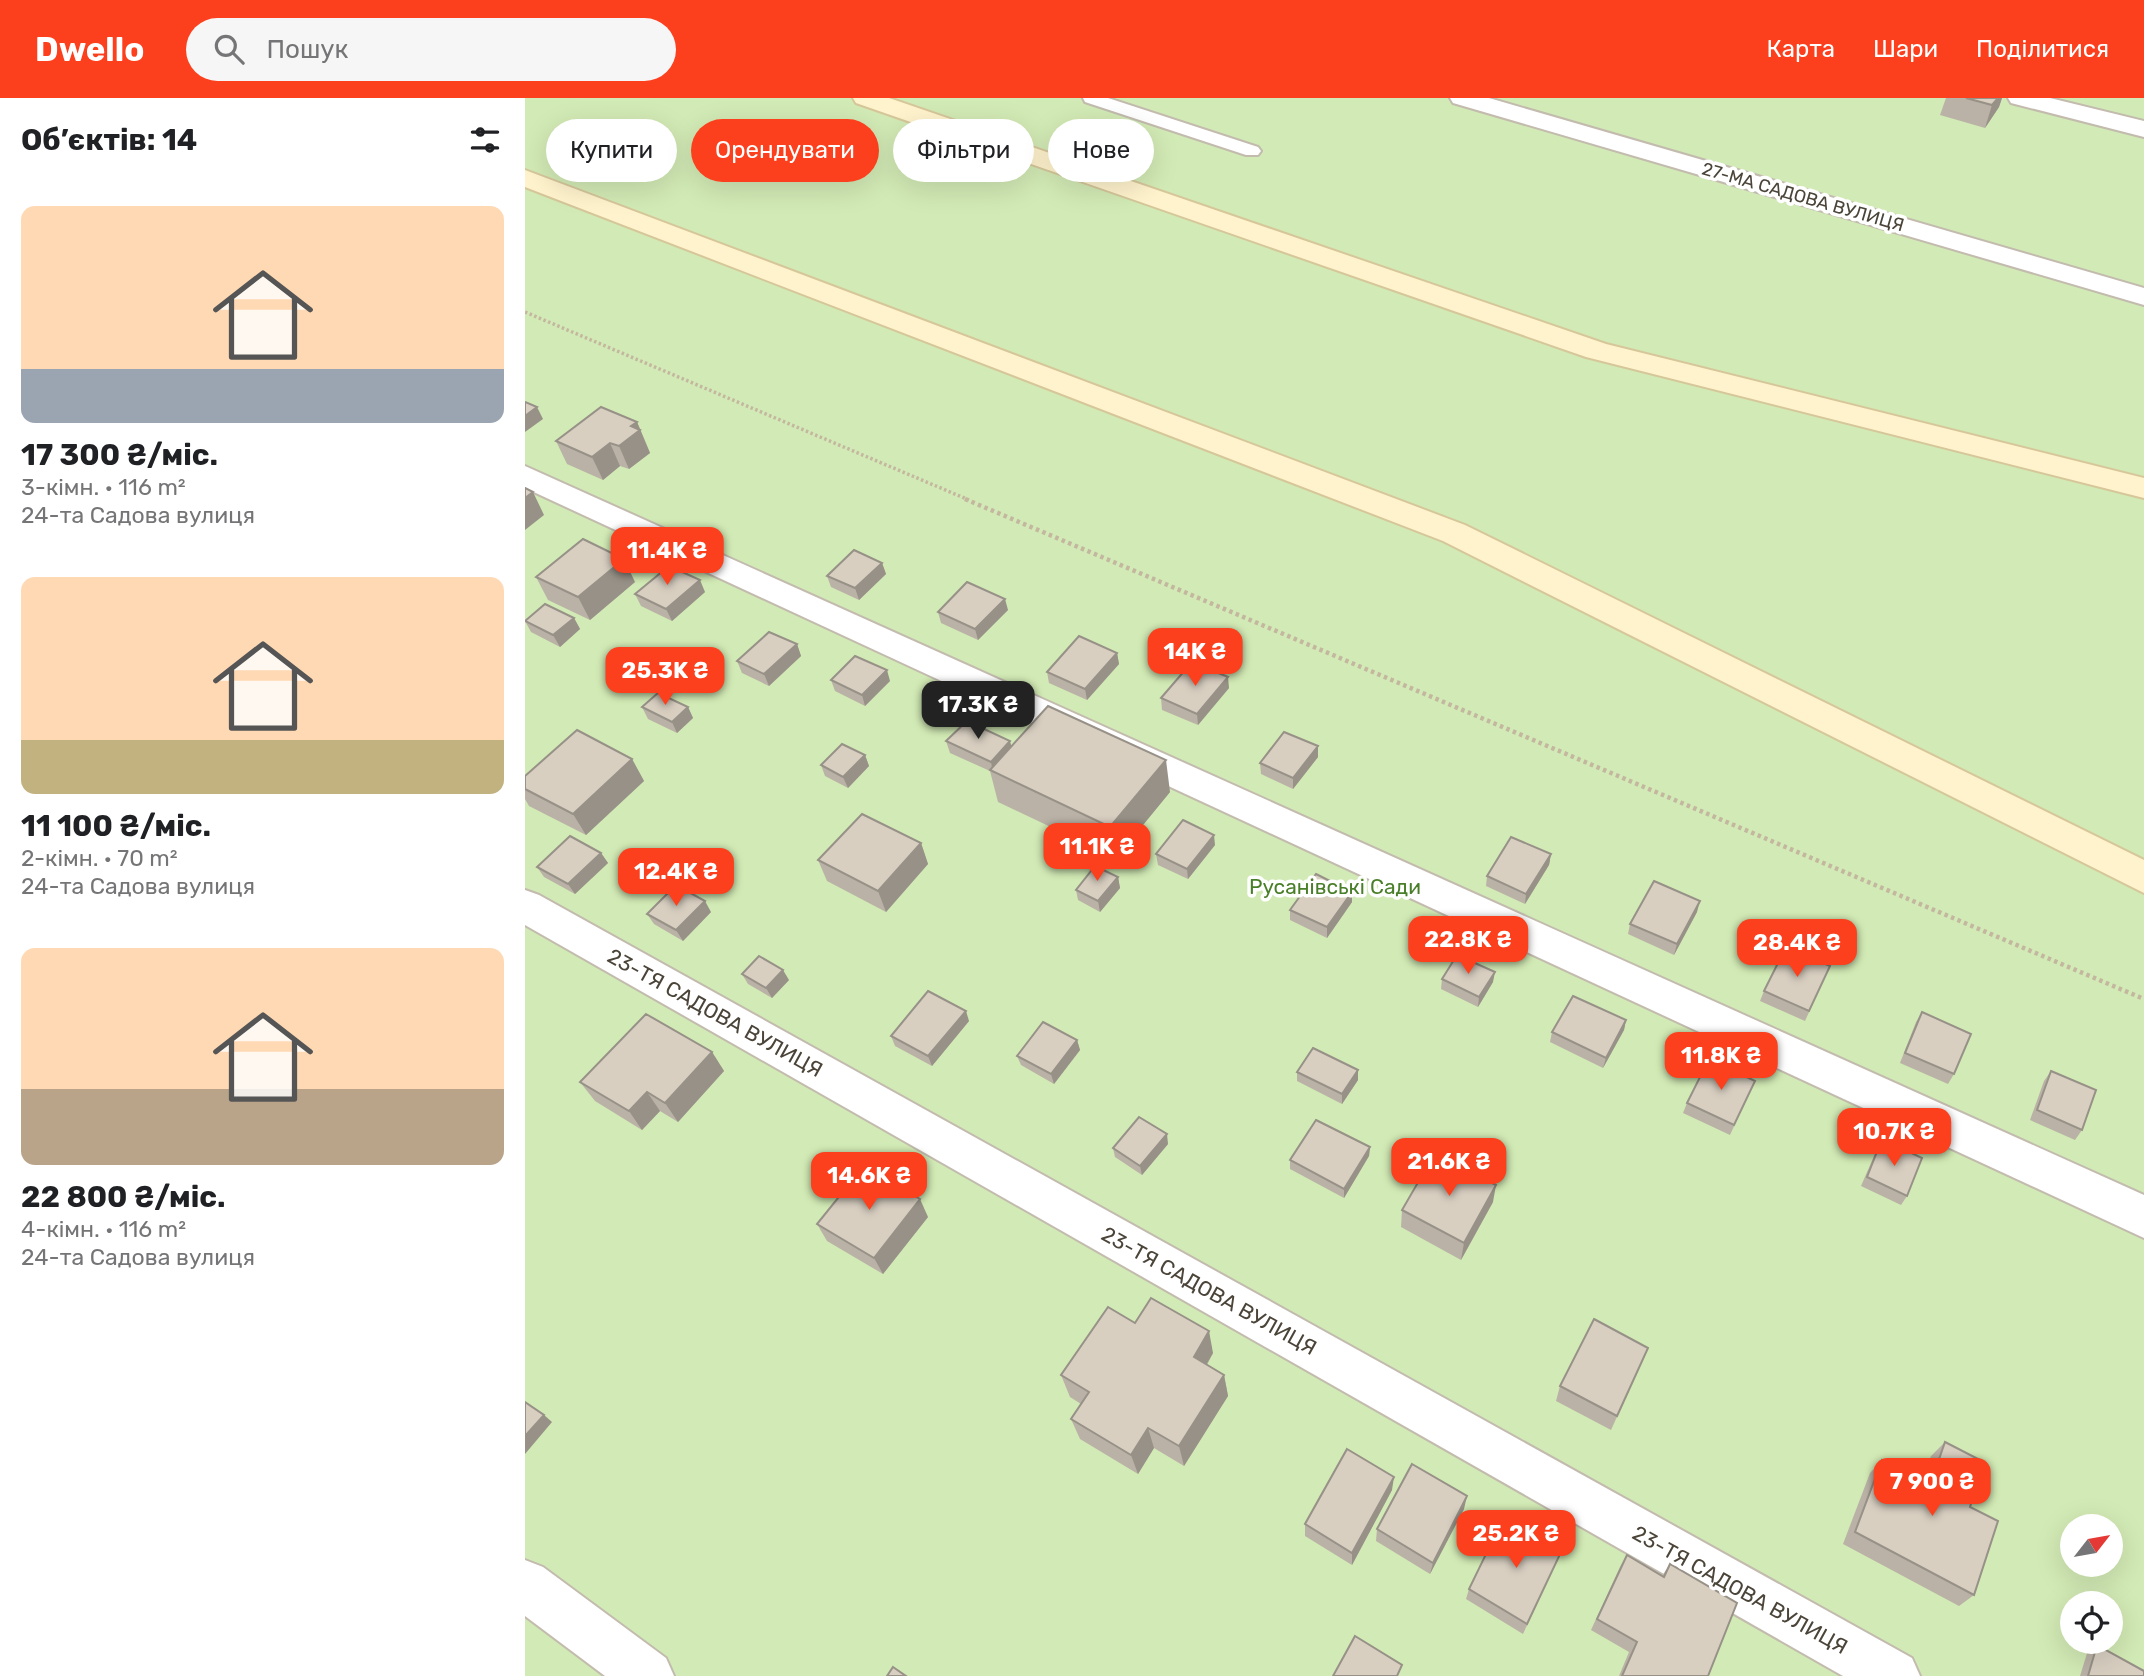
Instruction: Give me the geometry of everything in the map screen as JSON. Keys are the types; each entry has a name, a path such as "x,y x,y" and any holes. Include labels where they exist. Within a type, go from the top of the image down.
{"main road":[{"path":"865,98 1596,351 2144,488"},
{"path":"525,178 1454,533 2144,878"}],"street":[{"name":"27-МА САДОВА ВУЛИЦЯ","path":"1462,98 2144,297"},
{"path":"2020,98 2144,129"},
{"path":"525,476 2144,1217"},
{"name":"23-ТЯ САДОВА ВУЛИЦЯ","path":"525,906 1894,1676"},
{"path":"525,1585 648,1676"}],"lane":[{"path":"1091,98 1252,151"}],"path":[{"path":"525,312 2144,999"}],"green space":[{"name":"Русанівські Сади","path":"525,98 2144,98 2144,1676 525,1676"}],"building":[{"path":"1966,98 1998,98 1992,105"},
{"path":"525,402 537,407 525,416"},
{"path":"601,407 637,422 631,426 640,430 619,446 610,443 592,457 556,441"},
{"path":"525,488 533,492 525,498"},
{"path":"583,539 624,559 578,597 536,577"},
{"path":"854,550 882,563 855,588 827,576"},
{"path":"669,566 700,580 666,609 635,594"},
{"path":"967,582 1005,599 975,629 938,612"},
{"path":"545,604 574,618 553,635 525,621"},
{"path":"769,632 797,644 764,674 737,661"},
{"path":"1079,636 1117,653 1085,689 1047,672"},
{"path":"855,656 887,670 862,695 831,680"},
{"path":"1192,662 1228,677 1197,714 1161,698"},
{"path":"658,693 688,707 672,722 642,707"},
{"path":"1048,706 1166,760 1110,827 990,770"},
{"path":"967,721 1010,741 991,762 946,741"},
{"path":"577,730 632,759 573,814 525,789 525,776"},
{"path":"1284,732 1318,746 1293,778 1260,763"},
{"path":"842,744 865,755 843,777 821,765"},
{"path":"862,814 921,843 878,891 818,860"},
{"path":"1183,820 1214,835 1187,869 1156,854"},
{"path":"570,836 601,853 568,884 537,867"},
{"path":"1511,837 1551,854 1526,894 1487,876"},
{"path":"1095,866 1118,877 1098,901 1076,890"},
{"path":"1316,874 1352,892 1327,927 1290,910"},
{"path":"1654,881 1700,901 1677,944 1630,924"},
{"path":"676,885 705,901 676,930 647,914"},
{"path":"1786,947 1830,966 1809,1011 1764,991"},
{"path":"1457,955 1495,972 1479,997 1442,979"},
{"path":"759,956 783,970 766,988 742,974"},
{"path":"928,991 966,1011 928,1056 891,1036"},
{"path":"1573,996 1626,1020 1606,1058 1552,1032"},
{"path":"1922,1012 1971,1034 1954,1074 1905,1053"},
{"path":"646,1014 712,1052 665,1103 647,1092 629,1111 580,1082"},
{"path":"1043,1022 1077,1040 1051,1074 1017,1056"},
{"path":"1313,1048 1358,1070 1342,1094 1297,1072"},
{"path":"1709,1059 1755,1081 1734,1125 1687,1103"},
{"path":"2051,1071 2096,1090 2082,1130 2037,1110"},
{"path":"1139,1117 1167,1134 1140,1166 1113,1148"},
{"path":"1316,1120 1370,1147 1344,1189 1290,1160"},
{"path":"1882,1139 1922,1158 1907,1196 1867,1177"},
{"path":"1435,1153 1496,1185 1464,1243 1402,1210"},
{"path":"863,1167 920,1199 874,1258 817,1224"},
{"path":"1151,1298 1209,1331 1194,1357 1224,1375 1179,1446 1148,1428 1131,1455 1071,1419 1089,1392 1061,1375 1108,1307 1135,1323"},
{"path":"1594,1319 1648,1348 1617,1416 1560,1386"},
{"path":"525,1402 544,1415 525,1436"},
{"path":"1945,1442 1984,1462 1970,1507 1998,1521 1974,1595 1855,1532 1882,1460 1930,1485"},
{"path":"1347,1449 1394,1477 1352,1553 1305,1524"},
{"path":"1412,1464 1467,1496 1433,1563 1377,1529"},
{"path":"1504,1517 1562,1550 1527,1624 1469,1589"},
{"path":"1627,1555 1664,1577 1670,1564 1737,1603 1708,1676 1622,1676 1637,1642 1597,1619"},
{"path":"1355,1636 1402,1665 1397,1676 1333,1676"},
{"path":"2094,1654 2113,1654 2144,1671 2144,1676 2088,1676"},
{"path":"893,1667 906,1676 887,1676"}]}
